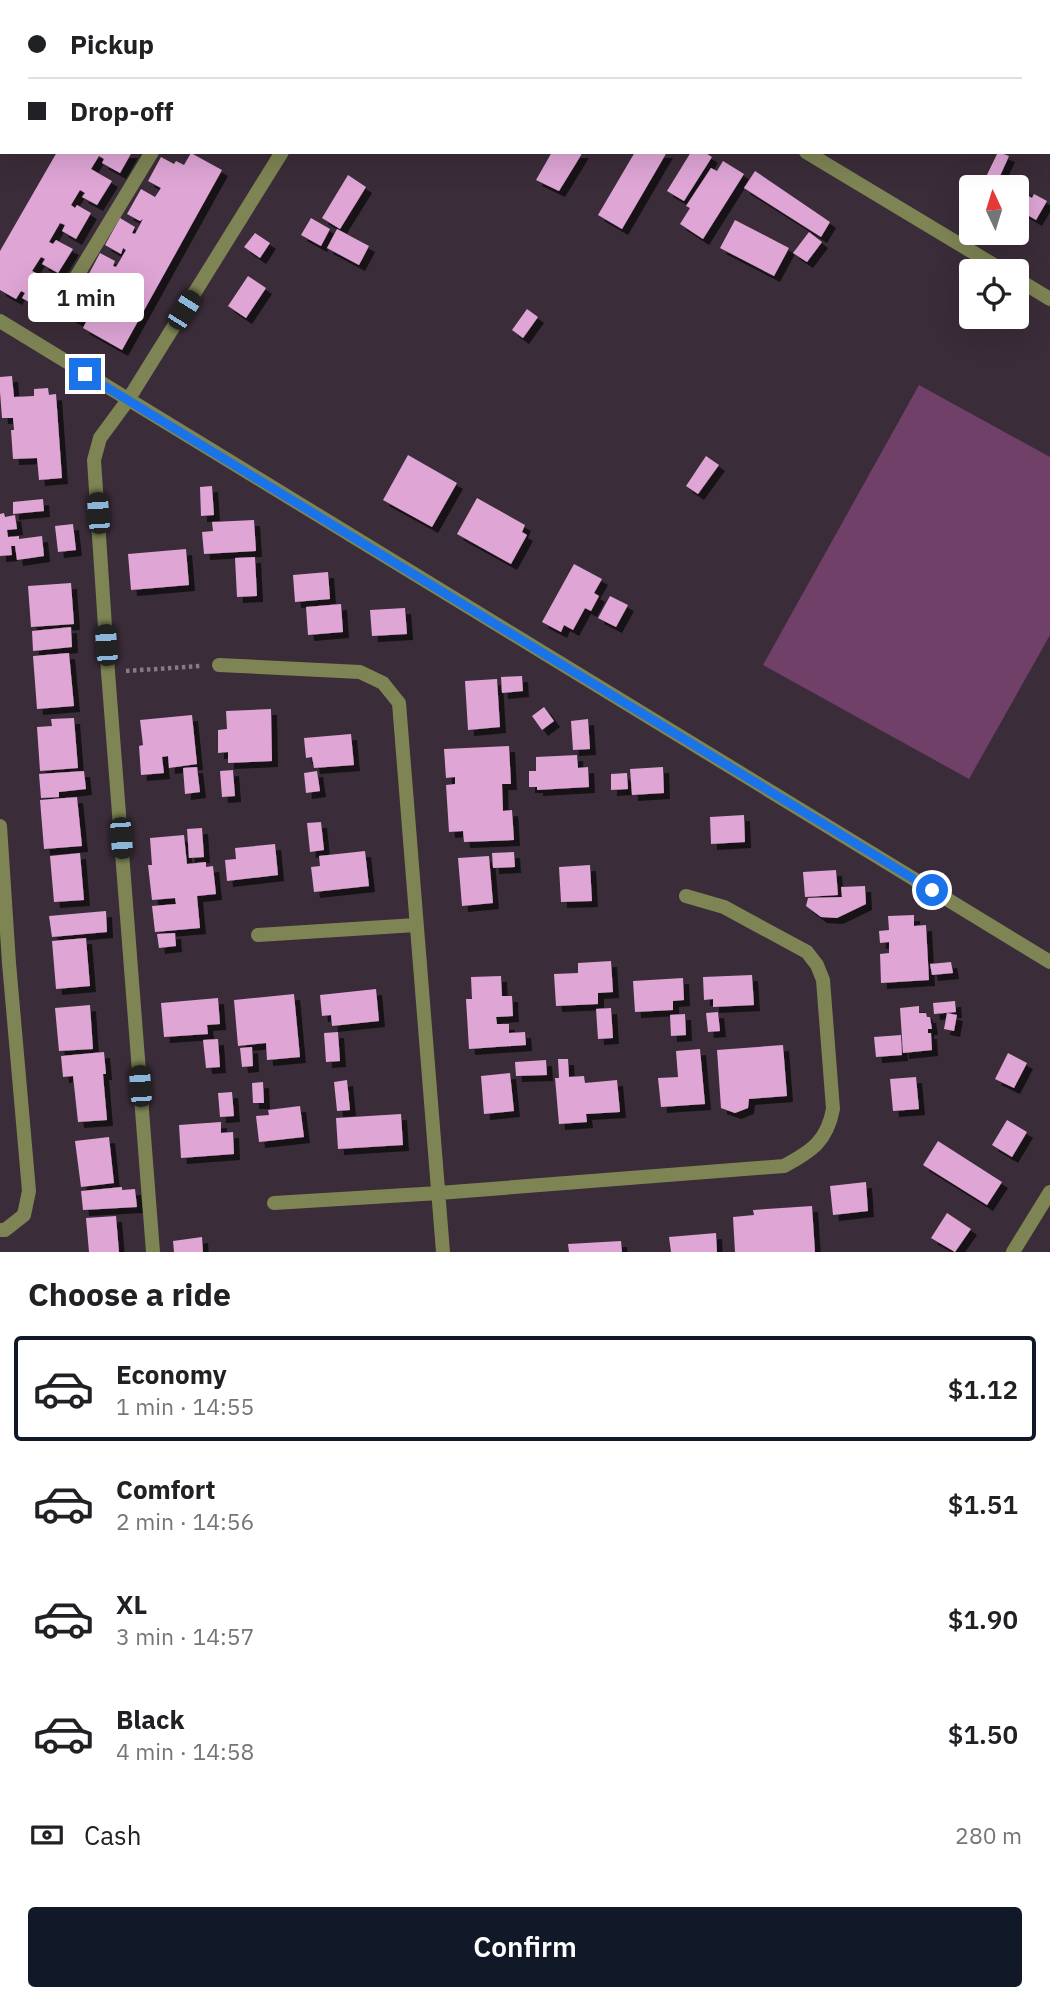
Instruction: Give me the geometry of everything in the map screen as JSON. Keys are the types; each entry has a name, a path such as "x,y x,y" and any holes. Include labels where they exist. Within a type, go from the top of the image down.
{"street":[{"path":"55,312 151,154"},
{"path":"153,1252 94,460 100,438 128,400 281,154"},
{"path":"809,154 984,259"},
{"path":"1029,286 1050,299"},
{"path":"0,321 1050,962"},
{"path":"219,665 360,672 373,676 399,703 443,1252"},
{"path":"0,826 4,964 29,1191 24,1215 5,1230 0,1230"},
{"path":"274,1203 784,1166 810,1152 823,1138 834,1109 823,979 817,965 807,952 724,907 686,896"},
{"path":"258,935 416,925"},
{"path":"1013,1252 1050,1192"}],"path":[{"path":"108,672 219,665"}],"shaded area":[{"path":"919,385 1050,457 1050,635 969,779 763,665"}],"building":[{"path":"56,154 131,154 120,173 102,163 104,159 99,156 91,169 112,181 97,205 82,197 85,193 80,190 71,205 75,208 77,205 91,213 76,239 62,231 65,225 60,223 49,242 53,244 56,240 73,249 58,273 42,264 45,259 41,257 32,271 51,280 36,306 22,298 25,293 21,291 16,299 0,290 0,251"},
{"path":"193,154 222,170 122,350 83,328 87,320 82,317 80,322 65,314 79,289 98,300 106,287 103,285 100,289 85,281 100,253 115,261 113,266 116,267 126,250 123,248 121,254 105,245 120,218 135,227 132,233 135,234 143,219 140,221 127,214 141,189 155,197 161,188 148,181 161,157 174,164 176,161 184,165"},
{"path":"551,154 582,154 559,191 536,180"},
{"path":"634,154 666,154 622,229 598,215"},
{"path":"690,154 707,154 712,157 684,201 667,191"},
{"path":"997,154 1009,156 1000,175 987,175"},
{"path":"723,161 744,174 703,239 680,224 690,208 686,206 711,168 717,171"},
{"path":"755,171 830,222 821,237 744,188"},
{"path":"348,175 366,187 340,229 322,218"},
{"path":"1034,194 1047,201 1036,220 1029,216 1029,196 1032,198"},
{"path":"311,218 330,229 321,246 301,235"},
{"path":"735,220 789,248 774,276 720,248"},
{"path":"337,229 369,246 359,265 327,248"},
{"path":"809,232 822,242 807,262 793,253"},
{"path":"255,233 270,243 260,258 244,247"},
{"path":"248,276 266,288 246,318 228,306"},
{"path":"527,309 538,317 523,338 512,330"},
{"path":"12,376 14,397 34,396 34,389 48,388 49,395 56,394 62,478 39,480 37,458 13,459 13,418 2,418 0,392 0,377"},
{"path":"408,455 457,483 432,527 383,500"},
{"path":"706,456 719,465 698,494 686,486"},
{"path":"212,486 214,515 201,516 200,487"},
{"path":"477,498 525,525 522,532 527,535 511,564 457,534"},
{"path":"43,499 44,511 13,514 13,502"},
{"path":"4,513 5,517 15,515 17,529 7,530 8,537 19,536 19,539 42,536 44,556 17,560 15,546 11,546 12,555 0,556 0,514"},
{"path":"254,520 256,551 204,554 202,532 213,531 212,522"},
{"path":"73,524 76,550 58,552 55,526"},
{"path":"186,549 189,585 131,590 128,554"},
{"path":"255,557 257,596 237,597 235,558"},
{"path":"574,564 602,579 594,593 599,596 591,611 585,608 573,630 564,625 561,632 542,622"},
{"path":"328,572 330,599 295,602 293,575"},
{"path":"71,583 74,624 31,627 28,586"},
{"path":"610,596 628,605 616,627 598,618"},
{"path":"341,604 343,632 308,635 306,607"},
{"path":"405,608 407,634 372,636 370,610"},
{"path":"71,627 72,647 33,651 32,631"},
{"path":"69,653 74,706 37,709 33,656"},
{"path":"522,676 523,691 502,693 501,677"},
{"path":"497,679 500,727 468,730 465,681"},
{"path":"544,707 554,721 542,730 532,716"},
{"path":"271,709 272,761 228,763 228,752 218,753 218,730 227,729 226,711"},
{"path":"192,715 197,764 169,768 168,756 162,757 164,773 141,775 139,746 143,745 140,720"},
{"path":"74,718 78,768 40,771 37,727 52,726 51,719"},
{"path":"588,719 590,749 573,750 571,721"},
{"path":"351,734 354,765 314,768 312,757 306,758 304,738"},
{"path":"509,746 511,784 502,784 503,811 512,810 514,840 464,842 463,831 449,832 446,785 455,784 455,777 446,778 444,749"},
{"path":"577,755 578,768 588,767 589,787 537,790 537,787 529,787 529,771 536,771 536,757"},
{"path":"197,767 200,792 185,794 183,768"},
{"path":"663,767 664,793 632,795 630,769"},
{"path":"233,770 235,796 222,797 220,771"},
{"path":"84,771 86,789 59,792 59,797 41,798 39,774"},
{"path":"317,771 320,791 306,793 304,773"},
{"path":"627,773 628,789 611,790 611,774"},
{"path":"77,797 82,846 44,849 40,800"},
{"path":"744,815 745,842 711,844 710,817"},
{"path":"321,822 324,850 310,852 307,823"},
{"path":"202,828 204,857 189,858 187,829"},
{"path":"184,835 187,864 206,862 206,867 213,866 216,894 197,896 200,928 155,932 152,906 176,904 175,898 152,900 148,865 152,865 150,838"},
{"path":"275,844 278,875 227,881 225,860 236,859 235,848"},
{"path":"365,851 369,886 314,892 311,867 320,866 319,856"},
{"path":"514,852 515,867 493,868 492,853"},
{"path":"80,853 84,900 54,902 50,856"},
{"path":"489,856 493,903 462,906 458,858"},
{"path":"590,865 592,901 561,902 559,867"},
{"path":"836,870 838,895 805,897 803,872"},
{"path":"865,886 866,904 837,918 821,917 806,906 808,898 842,897 841,887"},
{"path":"106,911 107,932 52,937 49,916"},
{"path":"914,915 914,926 926,925 929,980 881,983 880,954 889,953 889,942 880,943 879,931 889,930 888,916"},
{"path":"175,933 176,946 159,948 157,934"},
{"path":"86,938 90,986 56,989 52,941"},
{"path":"611,961 613,992 598,993 598,1004 556,1006 554,974 578,973 578,963"},
{"path":"951,962 953,973 932,975 930,964"},
{"path":"752,975 754,1005 713,1007 713,999 704,1000 703,977"},
{"path":"501,976 502,996 512,996 513,1016 496,1017 497,1024 509,1024 509,1033 525,1032 526,1045 469,1049 466,999 472,999 471,977"},
{"path":"683,978 684,1000 673,1001 673,1010 635,1012 633,981"},
{"path":"376,989 379,1021 332,1026 331,1015 322,1016 320,995"},
{"path":"294,994 300,1057 267,1060 266,1043 238,1046 234,1000"},
{"path":"218,998 220,1024 207,1025 208,1034 164,1037 161,1003"},
{"path":"955,1001 956,1012 934,1014 933,1003"},
{"path":"90,1005 93,1049 59,1051 55,1008"},
{"path":"919,1006 919,1013 926,1013 927,1017 930,1017 932,1029 928,1029 928,1033 931,1033 932,1050 903,1053 900,1008"},
{"path":"611,1008 613,1038 598,1039 596,1009"},
{"path":"718,1012 720,1031 708,1032 706,1013"},
{"path":"947,1013 957,1015 954,1031 944,1029"},
{"path":"685,1014 686,1035 671,1036 670,1015"},
{"path":"338,1032 340,1061 326,1062 324,1033"},
{"path":"901,1035 902,1055 876,1057 874,1037"},
{"path":"218,1039 220,1067 206,1068 203,1040"},
{"path":"783,1045 787,1096 749,1099 748,1108 735,1113 721,1108 717,1050"},
{"path":"252,1047 253,1066 242,1067 240,1048"},
{"path":"700,1049 705,1104 661,1107 658,1078 678,1077 676,1051"},
{"path":"104,1052 107,1120 78,1122 73,1076 63,1077 61,1056"},
{"path":"1008,1053 1027,1063 1014,1088 995,1079"},
{"path":"558,1059 568,1059 569,1077 584,1076 585,1083 617,1080 620,1112 586,1114 587,1122 559,1124 555,1078 559,1078"},
{"path":"546,1060 547,1075 516,1076 515,1062"},
{"path":"510,1073 514,1111 484,1114 481,1076"},
{"path":"916,1077 919,1109 893,1111 890,1079"},
{"path":"347,1080 350,1110 337,1111 334,1082"},
{"path":"263,1082 264,1103 253,1103 252,1083"},
{"path":"232,1092 234,1116 220,1117 218,1093"},
{"path":"300,1106 304,1137 259,1142 256,1116 269,1115 268,1110"},
{"path":"401,1114 403,1145 338,1149 336,1118"},
{"path":"1007,1120 1027,1132 1012,1157 992,1145"},
{"path":"221,1122 221,1133 233,1132 234,1154 181,1158 179,1125"},
{"path":"109,1137 114,1183 81,1187 75,1141"},
{"path":"938,1141 1002,1182 987,1205 923,1165"},
{"path":"866,1182 868,1211 833,1215 830,1186"},
{"path":"122,1187 122,1190 135,1189 137,1207 83,1210 81,1191"},
{"path":"812,1206 815,1252 735,1252 733,1217 754,1215 753,1210"},
{"path":"947,1213 971,1229 955,1252 931,1238"},
{"path":"116,1216 119,1252 89,1252 86,1218"},
{"path":"716,1233 717,1252 671,1252 669,1237"},
{"path":"202,1237 203,1252 174,1252 173,1241"},
{"path":"621,1241 622,1252 569,1252 568,1244"}],"route":[{"path":"85,374 932,890"}]}
